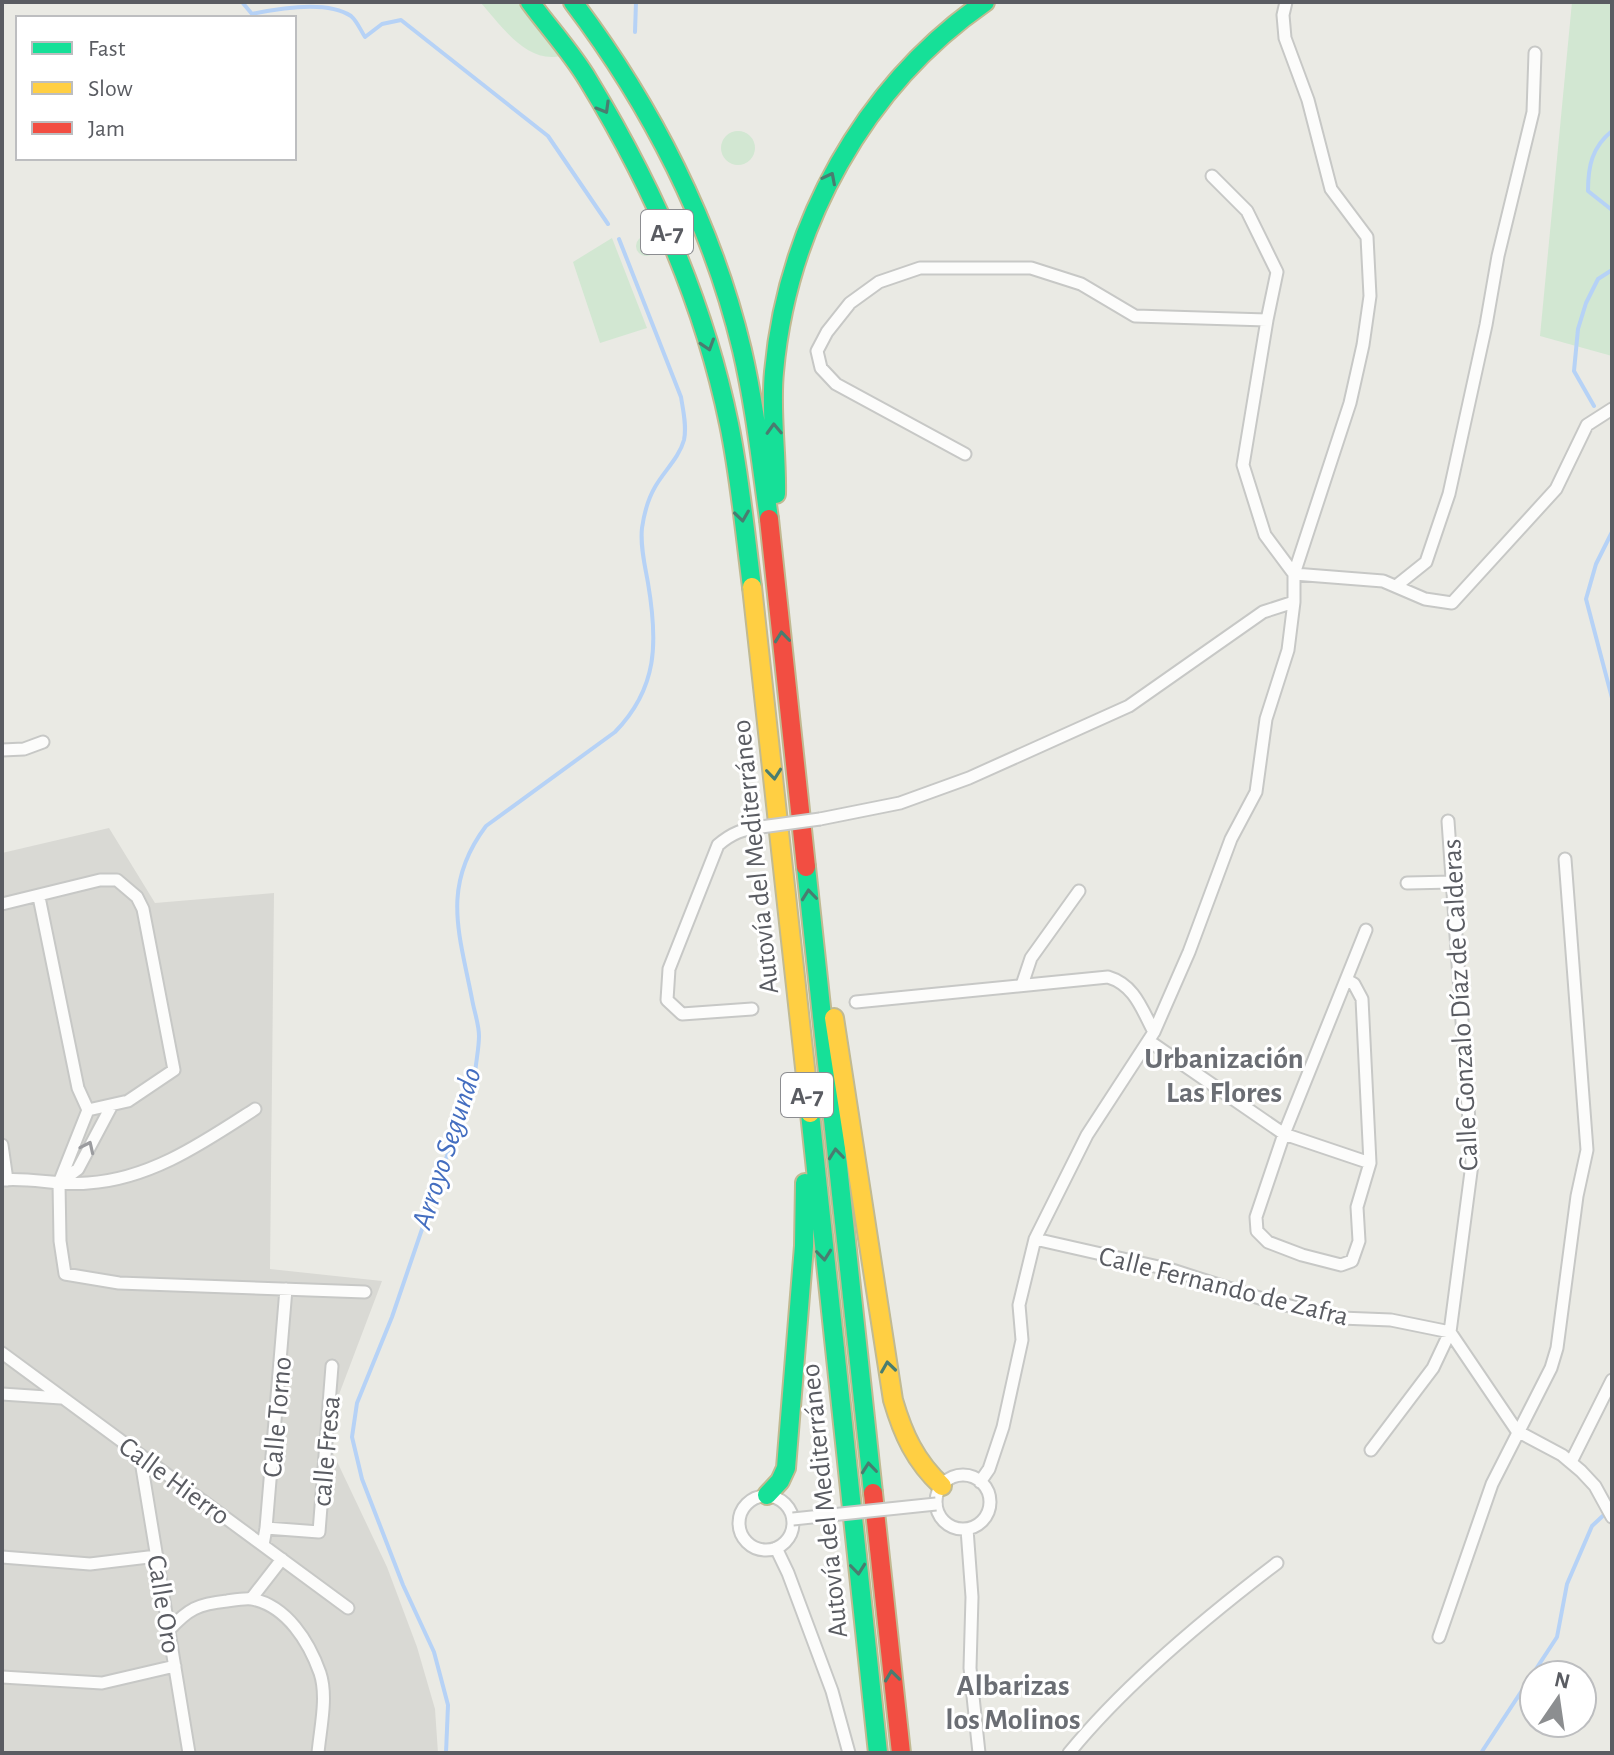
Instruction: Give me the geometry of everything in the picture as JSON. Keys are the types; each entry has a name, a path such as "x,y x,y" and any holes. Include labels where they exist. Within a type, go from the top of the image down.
{"highway":[{"name":"Autovía del Mediterráneo","path":"530,2 587,78 628,147 657,210 711,352 731,438 759,633 878,1753"},
{"name":"Autovía del Mediterráneo","path":"573,2 591,23 657,132 678,176 721,278 745,370 771,534 901,1753"},
{"path":"771,534 777,492 773,411 778,337 792,275 813,210 860,126 910,64 985,2"},
{"path":"814,944 836,1027 893,1400 904,1437 922,1469 942,1486"},
{"path":"767,1495 780,1481 786,1468 804,1246 806,1191 795,1053 799,1020"}],"street":[{"path":"980,1482 989,1469 1003,1427 1022,1340 1019,1305 1035,1239 1087,1135 1151,1036 1189,952 1231,839 1256,792 1266,719 1288,650 1294,574 1350,403 1363,345 1370,296 1367,237 1331,189 1308,100 1285,38 1283,15 1286,2"},
{"path":"1396,586 1426,562 1449,494 1498,256 1533,112 1535,53"},
{"path":"1212,176 1247,211 1277,272 1243,465 1265,535 1294,574 1383,581 1425,599 1452,603 1556,489 1587,425 1612,409"},
{"path":"965,454 836,384 821,368 817,351 827,332 850,303 879,282 920,268 1031,268 1081,284 1135,316 1267,320"},
{"path":"752,1009 682,1014 667,1000 669,969 718,845 728,836 744,828 820,819 900,803 969,778 1129,706 1263,612 1294,602"},
{"path":"2,750 24,749 43,742"},
{"name":"Calle Gonzalo Díaz de Calderas","path":"1371,1450 1433,1368 1450,1332 1472,1164 1448,821"},
{"path":"1439,1637 1492,1484 1551,1368 1557,1348 1577,1196 1587,1150 1565,859"},
{"path":"2,904 100,880 117,880 137,897 143,909 174,1070 128,1101 88,1110"},
{"path":"1407,883 1453,882"},
{"path":"1022,985 1031,958 1079,891"},
{"path":"39,897 78,1088 88,1110 59,1183 60,1241 65,1274 119,1283 365,1292"},
{"path":"1347,980 1354,984 1362,999 1370,1163 1357,1207 1359,1241 1352,1261 1341,1265 1268,1242 1257,1231 1256,1217 1284,1134 1366,930"},
{"path":"856,1002 1108,977 1119,980 1132,990 1151,1036 1284,1134 1370,1163"},
{"path":"59,1183 78,1169 112,1105"},
{"path":"2,1145 5,1180 59,1183 118,1180 159,1166 255,1109"},
{"name":"Calle Fernando de Zafra","path":"1035,1239 1172,1270 1269,1301 1341,1318 1391,1320 1450,1332"},
{"name":"Calle Torno","path":"263,1545 286,1289"},
{"path":"1450,1332 1517,1431 1571,1462 1595,1486 1612,1517"},
{"name":"Calle Hierro","path":"2,1353 348,1608"},
{"name":"calle Fresa","path":"266,1528 319,1532 332,1366"},
{"path":"1571,1462 1612,1380"},
{"path":"2,1394 63,1398"},
{"name":"Calle Oro","path":"140,1455 189,1753"},
{"path":"956,1476 980,1482 989,1497 987,1514 975,1527 958,1529 943,1520 936,1504 942,1486 956,1476"},
{"path":"767,1495 787,1505 793,1519 790,1537 776,1548 759,1549 744,1539 740,1531 740,1514 744,1506 759,1496 767,1495"},
{"path":"793,1519 936,1504"},
{"path":"967,1529 972,1597 970,1668 979,1753"},
{"path":"776,1548 832,1691 849,1753"},
{"path":"2,1557 90,1564 157,1556"},
{"path":"251,1599 282,1559"},
{"path":"1069,1753 1124,1694 1213,1611 1277,1563"},
{"path":"169,1630 186,1611 214,1602 251,1599 284,1615 299,1631 321,1676 323,1705 318,1753"},
{"path":"2,1677 102,1683 175,1666"}],"shaded area":[{"path":"109,828 155,903 274,893 270,1269 382,1281 324,1434 387,1567 417,1647 435,1709 438,1753 2,1753 2,853"}],"green space":[{"path":"480,2 517,2 540,26 561,56 537,54 515,41"},
{"path":"1572,2 1612,2 1612,356 1540,336"},
{"path":"738,131 750,136 755,148 750,160 738,165 726,160 721,148 726,136"},
{"path":"646,236 653,239 656,246 653,253 646,256 639,253 636,246 639,239"},
{"path":"612,238 647,328 600,343 573,262"}],"waterway":[{"name":"Arroyo Segundo","path":"242,2 252,14 303,7 341,11 353,18 365,37 382,24 401,20 548,136 608,224"},
{"path":"635,32 636,2"},
{"path":"1612,131 1592,158 1588,191 1612,210"},
{"name":"Arroyo Segundo","path":"446,1753 448,1705 434,1652 403,1585 362,1479 352,1437 357,1403 392,1317 475,1074 479,1031 462,952 457,910 463,869 486,826 615,732 640,698 647,681 653,625 642,528 653,492 682,447 685,424 681,397 619,239"},
{"path":"1594,406 1574,371 1578,329 1598,279 1612,270"},
{"path":"1612,532 1596,564 1586,599 1612,698"},
{"path":"1481,1753 1557,1637 1567,1584 1592,1526 1607,1512"}],"traffic: fast":[{"path":"530,2 582,70 634,161 690,290 729,424 752,587"},
{"path":"573,2 653,124 676,167 714,257 747,371 769,519"},
{"path":"776,494 774,372 782,318 795,264 815,213 839,164 868,117 903,75 942,36 985,2"},
{"path":"806,867 873,1493"},
{"path":"810,1113 878,1753"},
{"path":"767,1495 780,1481 786,1468 804,1246 805,1183"}],"traffic: slow":[{"path":"752,587 810,1113"},
{"path":"834,1018 893,1400 911,1446 924,1467 942,1486"}],"traffic: jam":[{"path":"769,519 806,867"},
{"path":"873,1493 901,1753"}],"district":[{"name":"Urbanización Las Flores","path":"1224,1075"},
{"name":"Albarizas los Molinos","path":"1013,1702"}]}
